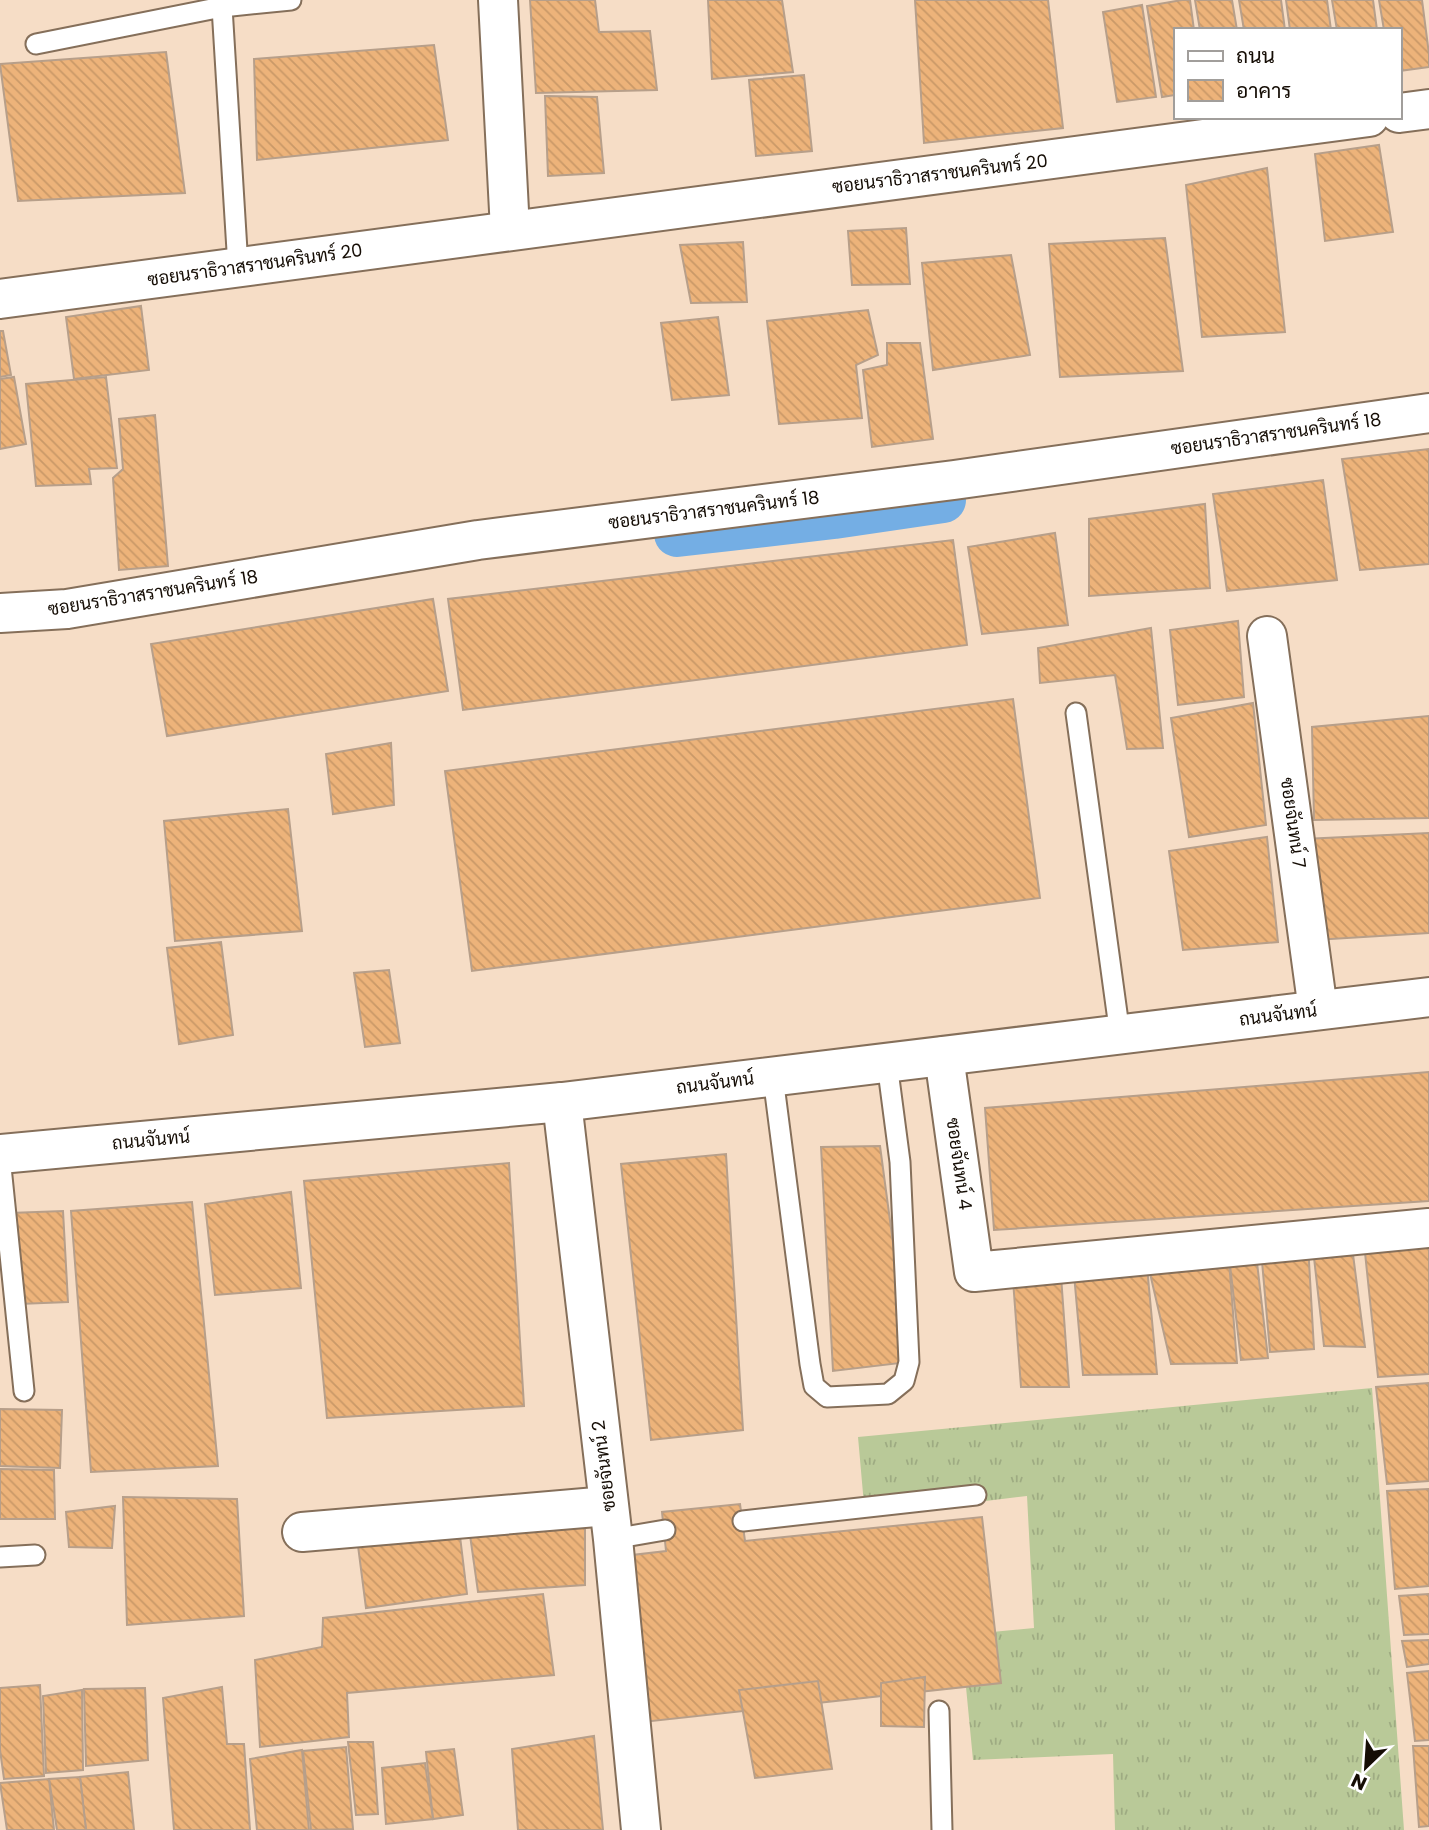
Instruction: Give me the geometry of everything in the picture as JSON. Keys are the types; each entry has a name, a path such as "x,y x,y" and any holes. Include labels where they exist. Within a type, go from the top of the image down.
{"street":[{"path":"498,0 510,230"},
{"path":"1401,113 1429,109"},
{"name":"ซอยนราธิวาสราชนครินทร์ 20","path":"0,299 1354,119"},
{"name":"ซอยนราธิวาสราชนครินทร์ 18","path":"0,613 67,609 478,540 954,480 1429,413"},
{"name":"ซอยจันทน์ 7","path":"1267,636 1318,1010"},
{"name":"ถนนจันทน์","path":"0,1156 562,1102 1429,997"},
{"name":"ซอยจันทน์ 4","path":"944,1056 974,1272 1429,1228"},
{"name":"ซอยจันทน์ 2","path":"562,1102 610,1522 641,1830"},
{"path":"302,1532 610,1522"}],"lane":[{"path":"36,44 222,4 291,0"},
{"path":"222,4 238,267"},
{"path":"1076,713 1121,1035"},
{"path":"772,1077 814,1386 827,1397 888,1394 904,1381 909,1362 900,1162 887,1063"},
{"path":"0,1156 24,1391"},
{"path":"743,1521 976,1495"},
{"path":"610,1522 665,1530"},
{"path":"0,1557 35,1555"},
{"path":"939,1711 942,1830"}],"green space":[{"path":"1372,1388 1404,1830 1115,1830 1113,1754 973,1760 961,1635 1034,1628 1027,1496 865,1516 858,1437"}],"building":[{"path":"530,0 595,0 599,32 650,31 657,90 536,93"},
{"path":"708,0 782,0 793,72 712,79"},
{"path":"915,0 1048,0 1063,128 924,143"},
{"path":"1190,0 1194,28 1174,28 1174,95 1162,97 1147,6"},
{"path":"1195,0 1232,0 1237,28 1200,28"},
{"path":"1239,0 1281,0 1285,28 1244,28"},
{"path":"1286,0 1327,0 1331,28 1290,28"},
{"path":"1332,0 1373,0 1377,28 1337,28"},
{"path":"1379,0 1422,0 1429,67 1401,71 1401,28 1384,28"},
{"path":"1142,5 1156,97 1117,102 1103,12"},
{"path":"434,45 448,140 257,160 254,59"},
{"path":"166,52 185,193 18,201 0,64"},
{"path":"804,75 812,151 756,156 749,80"},
{"path":"545,96 597,97 604,173 548,176"},
{"path":"1379,145 1393,232 1325,241 1315,154"},
{"path":"1267,168 1285,332 1202,337 1186,185"},
{"path":"906,228 910,284 852,285 848,231"},
{"path":"1165,238 1183,371 1060,377 1049,244"},
{"path":"743,242 747,302 691,303 680,245"},
{"path":"1011,255 1030,355 933,370 922,263"},
{"path":"141,306 149,370 74,379 66,317"},
{"path":"868,310 878,355 856,365 862,418 779,424 767,321"},
{"path":"718,317 729,395 672,400 661,323"},
{"path":"0,331 3,331 11,375 0,377"},
{"path":"887,343 920,343 933,439 872,447 863,370 887,365"},
{"path":"14,377 26,444 0,449 0,379"},
{"path":"106,377 117,468 89,469 91,484 36,486 26,384"},
{"path":"155,415 168,566 119,570 113,478 123,469 119,419"},
{"path":"1429,449 1429,564 1360,570 1342,459"},
{"path":"1323,480 1337,580 1227,591 1213,494"},
{"path":"1205,504 1210,588 1089,596 1089,519"},
{"path":"1055,533 1068,625 982,634 968,547"},
{"path":"953,540 967,645 463,710 448,599"},
{"path":"433,599 448,691 167,736 151,644"},
{"path":"1238,621 1244,697 1178,705 1170,630"},
{"path":"1151,628 1163,748 1127,749 1115,675 1040,683 1038,648"},
{"path":"1013,699 1040,898 472,971 445,771"},
{"path":"1253,703 1266,825 1189,837 1171,718"},
{"path":"1429,716 1429,818 1314,820 1312,727"},
{"path":"391,743 394,805 333,814 326,754"},
{"path":"288,809 302,931 175,941 164,821"},
{"path":"1429,833 1429,933 1315,940 1304,839"},
{"path":"1267,837 1278,942 1183,950 1169,851"},
{"path":"221,942 233,1035 179,1044 167,948"},
{"path":"389,970 400,1043 365,1047 354,973"},
{"path":"1429,1072 1429,1201 994,1230 985,1108"},
{"path":"880,1146 909,1362 833,1371 821,1147"},
{"path":"726,1154 743,1430 651,1440 621,1164"},
{"path":"509,1163 524,1406 327,1418 304,1181"},
{"path":"291,1192 301,1288 215,1295 205,1204"},
{"path":"192,1202 218,1466 91,1472 71,1211"},
{"path":"63,1211 68,1302 19,1304 10,1213"},
{"path":"1429,1232 1429,1374 1378,1377 1364,1243"},
{"path":"1351,1239 1365,1347 1324,1346 1312,1240"},
{"path":"1308,1244 1314,1349 1270,1352 1261,1250"},
{"path":"1255,1245 1268,1358 1241,1360 1228,1248"},
{"path":"1228,1248 1237,1363 1171,1364 1146,1256"},
{"path":"1146,1256 1157,1374 1083,1375 1073,1263"},
{"path":"1061,1276 1069,1387 1021,1387 1013,1280"},
{"path":"1429,1383 1429,1481 1387,1484 1376,1387"},
{"path":"0,1409 62,1410 60,1468 0,1466"},
{"path":"0,1469 54,1470 55,1519 0,1519"},
{"path":"1429,1489 1429,1586 1395,1589 1387,1491"},
{"path":"123,1497 237,1499 244,1616 127,1625"},
{"path":"740,1504 745,1541 982,1517 1001,1683 643,1722 624,1556 666,1551 662,1512"},
{"path":"115,1506 112,1548 69,1547 66,1512"},
{"path":"585,1518 585,1585 478,1592 470,1535"},
{"path":"459,1528 467,1594 366,1608 357,1538"},
{"path":"543,1594 554,1675 347,1693 349,1737 260,1747 255,1660 322,1647 323,1618"},
{"path":"1429,1594 1429,1634 1404,1635 1399,1596"},
{"path":"1429,1640 1429,1664 1407,1667 1402,1641"},
{"path":"1429,1671 1429,1740 1415,1741 1407,1673"},
{"path":"925,1677 924,1727 881,1726 881,1683"},
{"path":"818,1681 832,1769 755,1778 739,1690"},
{"path":"40,1685 44,1776 4,1779 0,1750 0,1688"},
{"path":"222,1687 227,1744 244,1744 250,1830 174,1830 163,1698"},
{"path":"145,1688 148,1760 86,1766 84,1689"},
{"path":"82,1690 83,1770 46,1773 43,1696"},
{"path":"594,1736 603,1830 518,1830 512,1749"},
{"path":"348,1742 373,1742 378,1814 356,1815"},
{"path":"1413,1746 1429,1746 1429,1826 1419,1827"},
{"path":"346,1747 353,1829 311,1830 303,1751"},
{"path":"454,1749 463,1815 433,1819 426,1752"},
{"path":"302,1750 309,1830 257,1830 250,1759"},
{"path":"425,1763 433,1819 386,1824 382,1768"},
{"path":"128,1772 134,1830 86,1830 80,1777"},
{"path":"80,1777 86,1830 57,1830 49,1779"},
{"path":"49,1779 54,1830 7,1830 0,1783"}],"waterway":[{"path":"677,534 943,500"}]}
